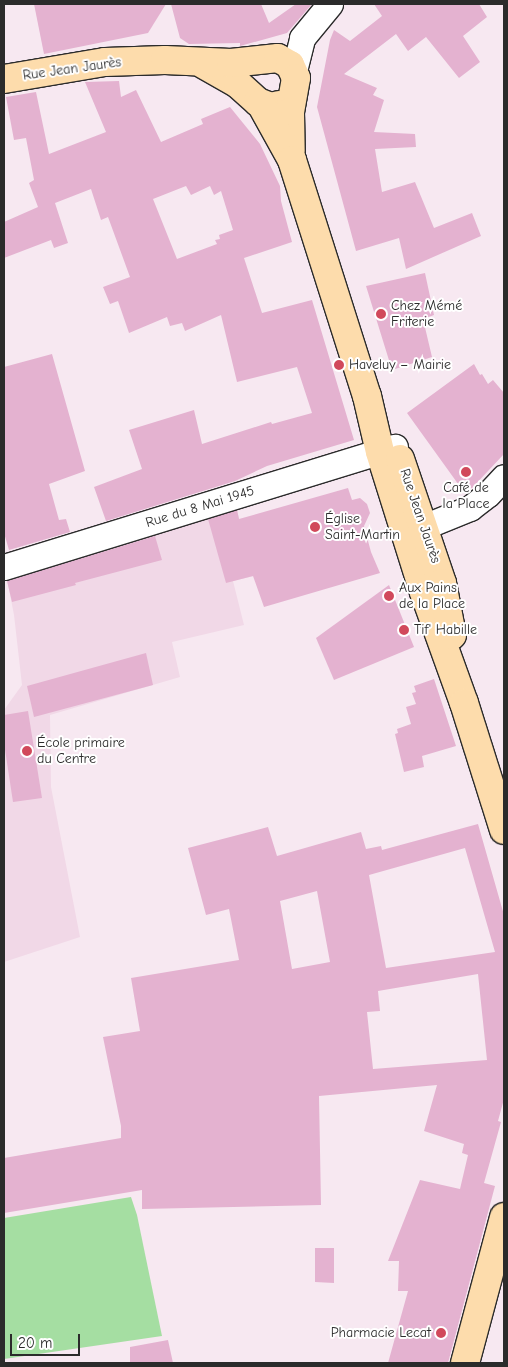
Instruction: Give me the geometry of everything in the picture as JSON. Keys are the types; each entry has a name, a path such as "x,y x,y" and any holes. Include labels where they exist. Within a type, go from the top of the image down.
{"main road":[{"name":"Rue Jean Jaurès","path":"4,79 105,62 232,63 271,58 281,59 293,84 289,122 292,160"},
{"name":"Rue Jean Jaurès","path":"260,60 252,67 248,77 256,99 292,160 367,396 416,530 436,630 464,703 504,830"},
{"name":"Rue Jean Jaurès","path":"200,62 223,74 256,99"},
{"path":"256,99 278,106 293,84"},
{"path":"465,1363 503,1226"}],"street":[{"path":"293,84 302,38 330,4"},
{"name":"Rue du 8 Mai 1945","path":"4,567 388,450"},
{"path":"416,530 459,514 478,503 504,477"}],"shaded area":[{"name":"École primaire du Centre","path":"237,510 254,576 233,581 244,625 172,642 180,677 50,715 51,787 80,937 4,962 4,710 22,685 14,615 6,574"}],"green space":[{"path":"131,1197 137,1215 162,1336 4,1359 4,1218"}],"building":[{"path":"34,4 166,4 148,33 44,54"},
{"path":"171,4 261,4 269,23 296,4 312,4 287,33 240,46 240,43 189,44 180,38"},
{"path":"374,4 479,4 487,17 463,36 480,62 459,78 426,37 408,51 396,34 344,74 377,88 373,95 384,100 374,132 415,134 416,147 375,149 382,192 415,182 434,228 472,213 481,236 406,269 399,238 356,251 317,107 330,40 334,30 350,41 382,16"},
{"path":"119,81 121,97 136,90 161,142 203,124 201,119 230,107 260,144 280,186 281,201 292,242 244,258 262,313 312,300 354,440 267,466 235,481 106,521 94,487 142,469 129,430 194,410 202,444 271,422 272,424 312,413 297,367 237,382 221,315 185,331 182,323 170,326 167,317 129,333 118,301 110,304 103,287 130,277 108,217 101,220 91,189 55,203 68,243 54,248 51,240 4,258 4,222 38,207 29,183 34,180 26,138 14,140 6,97 36,92 49,154 106,132 85,82","holes":["186,186 191,195 210,186 214,195 221,191 233,230 219,235 220,239 215,240 217,244 177,259 153,199"]},
{"path":"425,273 434,315 423,319 432,357 392,370 366,286"},
{"path":"52,354 85,471 49,484 59,520 66,519 70,532 9,550 4,533 4,367"},
{"path":"474,364 488,384 493,380 504,393 504,454 472,488 461,488 407,413"},
{"path":"348,488 352,500 360,498 367,504 370,513 364,526 371,552 380,573 264,607 253,576 226,583 208,519 237,510 239,519"},
{"path":"155,536 162,560 12,602 7,581"},
{"path":"389,585 414,647 334,680 316,638"},
{"path":"146,653 153,685 34,717 27,686"},
{"path":"434,679 456,746 422,756 424,767 404,772 395,734 398,733 397,729 411,724 406,707 416,704 412,693 416,692 414,686"},
{"path":"28,711 42,798 13,802 4,743 4,715"},
{"path":"478,824 504,915 504,1099 498,1121 501,1122 484,1183 495,1186 448,1363 388,1363 408,1291 398,1291 399,1261 388,1261 420,1180 460,1189 468,1155 462,1153 464,1144 424,1131 437,1085 319,1096 321,1205 142,1209 142,1190 4,1213 4,1158 121,1138 121,1126 103,1037 140,1031 131,978 239,960 229,909 206,915 188,848 268,827 277,856 361,832 366,849 381,846 382,850","holes":["465,848 495,952 386,968 369,875","317,891 330,962 292,969 280,901","478,974 487,1060 373,1069 367,1012 380,1011 378,991"]},
{"path":"315,1248 334,1248 334,1283 315,1282"},
{"path":"168,1340 173,1363 130,1363 130,1347"}],"place":[{"name":"Chez Mémé Friterie","path":"381,314"},
{"name":"Haveluy – Mairie","path":"339,365"},
{"name":"Café de la Place","path":"466,472"},
{"name":"Église Saint-Martin","path":"315,527"},
{"name":"Aux Pains de la Place","path":"389,596"},
{"name":"Tif' Habille","path":"404,630"},
{"name":"École primaire du Centre","path":"27,751"},
{"name":"Pharmacie Lecat","path":"441,1333"}]}
